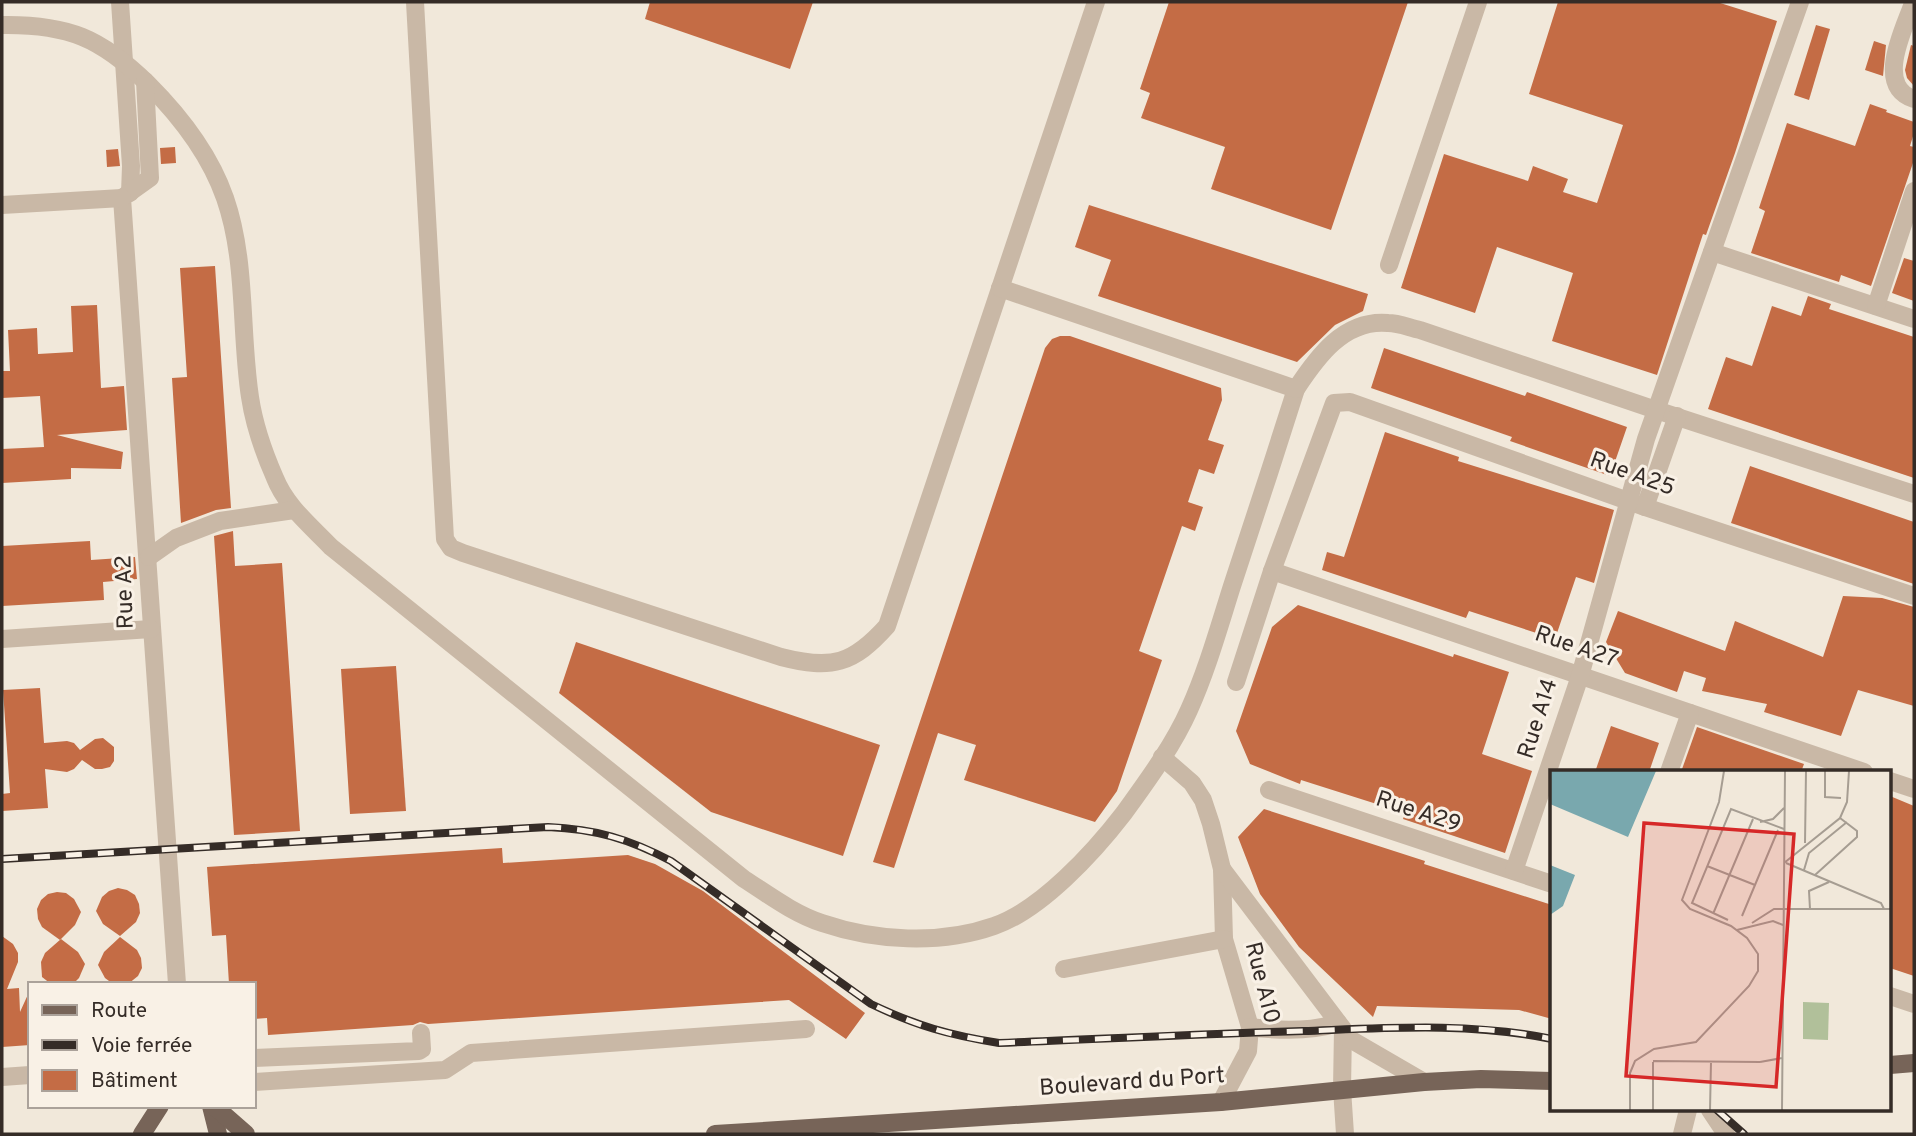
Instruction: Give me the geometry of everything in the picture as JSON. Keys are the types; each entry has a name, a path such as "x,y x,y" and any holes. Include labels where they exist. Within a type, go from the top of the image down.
{"main road":[{"path":"1892,1065 1914,1063"},
{"name":"Boulevard du Port","path":"715,1134 1221,1102 1424,1082 1481,1079 1550,1081"},
{"path":"142,1134 159,1108"},
{"path":"157,1134 160,1108"},
{"path":"213,1108 218,1134"},
{"path":"215,1108 246,1134"}],"street":[{"name":"Rue A2","path":"120,2 131,166 126,195 149,557 151,629 177,982"},
{"path":"415,2 444,539 451,548 782,657 811,663 845,660 867,648 887,626 1096,2"},
{"path":"1389,265 1478,2"},
{"name":"Rue A14","path":"1514,871 1580,676 1628,499 1656,410 1800,2"},
{"path":"1909,5 1893,64 1898,88 1914,99"},
{"path":"2,25 62,30 97,43 125,61 145,81 180,118 202,152 225,197 236,245 250,399 261,442 276,481 294,510 331,547 744,879 785,905 821,923 865,934 907,938 951,937 995,926 1033,904 1071,873 1107,835 1162,757 1188,712 1207,663 1296,390 1315,361 1337,338 1362,326 1390,323 1420,330 1914,494"},
{"path":"2,205 126,195 150,178 145,81"},
{"path":"1875,306 1914,191"},
{"path":"1712,252 1914,319"},
{"path":"1000,288 1296,390"},
{"name":"Rue A25","path":"1272,571 1334,403 1350,402 1645,507 1914,596"},
{"path":"1645,507 1678,416"},
{"path":"149,557 176,538 220,521 294,510"},
{"path":"1236,682 1272,571"},
{"name":"Rue A27","path":"1272,571 1858,770"},
{"path":"2,639 151,629"},
{"path":"1670,770 1690,713"},
{"name":"Rue A10","path":"1162,757 1192,783 1203,800 1222,869 1224,939 1250,1027 1248,1051 1221,1102"},
{"path":"1892,782 1914,789"},
{"name":"Rue A29","path":"1269,790 1550,883"},
{"name":"Rue A10","path":"1222,869 1341,1029 1424,1082"},
{"path":"1064,969 1224,939"},
{"path":"1892,997 1914,1004"},
{"path":"1250,1027 1285,1030 1341,1029 1345,1134"},
{"path":"256,1082 445,1070 471,1052 806,1029"},
{"path":"256,1058 419,1051 422,1049 421,1032"},
{"path":"2,1077 28,1075"},
{"path":"1682,1134 1688,1112"},
{"path":"1711,1112 1726,1134"}],"building":[{"path":"650,2 813,2 790,69 645,19"},
{"path":"1169,2 1408,2 1331,230 1211,189 1225,147 1141,118 1150,93 1140,89"},
{"path":"1558,2 1717,2 1777,21 1735,153 1706,235 1703,234 1657,375 1552,341 1573,273 1497,247 1475,313 1401,288 1444,154 1528,181 1533,166 1568,179 1563,192 1597,203 1623,125 1529,94"},
{"path":"1816,25 1830,29 1809,100 1794,95"},
{"path":"1874,41 1886,45 1883,76 1865,70"},
{"path":"1911,45 1914,46 1914,86 1907,78 1905,70"},
{"path":"1870,104 1914,122 1910,146 1914,147 1914,160 1871,286 1841,275 1839,282 1751,253 1765,211 1759,208 1787,123 1855,146"},
{"path":"175,147 176,163 161,164 160,148"},
{"path":"118,149 120,166 107,167 106,150"},
{"path":"1089,205 1368,294 1363,311 1335,325 1297,362 1098,296 1111,260 1075,247"},
{"path":"1904,258 1914,261 1914,301 1892,293"},
{"path":"215,266 231,508 216,510 181,523 172,378 187,377 180,268"},
{"path":"1808,296 1831,304 1829,309 1914,337 1914,478 1708,409 1726,357 1752,366 1772,306 1801,316"},
{"path":"97,305 101,388 124,386 127,430 57,435 123,452 121,469 71,468 71,479 2,483 2,449 44,447 40,396 2,398 2,371 10,371 8,330 37,328 38,354 73,352 71,306"},
{"path":"1070,336 1221,388 1222,400 1208,440 1224,445 1214,474 1199,469 1188,502 1203,507 1195,531 1182,526 1139,651 1162,660 1117,791 1095,822 964,780 976,745 938,733 894,868 873,862 1045,348 1052,339"},
{"path":"1384,348 1525,396 1527,392 1627,427 1610,476 1510,441 1512,437 1371,388"},
{"path":"1385,432 1459,457 1458,461 1614,510 1594,583 1576,577 1555,639 1469,611 1466,618 1322,570 1327,552 1344,557"},
{"path":"1750,466 1914,522 1914,584 1731,523"},
{"path":"233,531 235,566 282,563 300,831 234,835 214,536"},
{"path":"90,541 91,560 135,557 137,579 103,582 104,600 2,606 2,546"},
{"path":"1843,596 1882,598 1914,607 1914,706 1858,690 1841,736 1764,712 1767,704 1702,691 1706,678 1684,671 1677,692 1625,673 1606,642 1618,611 1725,651 1735,621 1823,657"},
{"path":"1298,605 1453,657 1454,654 1509,672 1482,754 1532,771 1505,853 1403,819 1405,813 1301,780 1300,784 1250,764 1236,731 1272,627"},
{"path":"576,642 880,745 843,856 711,812 559,693"},
{"path":"396,666 406,811 350,814 341,669"},
{"path":"40,688 44,743 67,741 74,743 80,750 95,739 103,738 114,747 114,761 110,767 102,769 95,769 82,760 67,772 45,769 48,808 2,811 2,794 10,793 3,690"},
{"path":"1611,726 1659,743 1650,770 1596,770"},
{"path":"1697,727 1804,764 1802,770 1682,770"},
{"path":"1892,797 1914,806 1914,976 1892,969"},
{"path":"1264,809 1550,904 1550,1018 1519,1010 1377,1006 1373,1017 1299,947 1260,894 1238,837"},
{"path":"502,848 503,863 628,855 655,864 703,891 865,1013 846,1039 789,1000 428,1024 420,1022 413,1025 268,1035 267,1018 256,1019 256,982 229,982 226,935 212,936 207,867"},
{"path":"118,888 135,895 140,913 136,922 120,936 103,924 96,911 102,897"},
{"path":"66,893 74,899 81,912 75,925 60,940 42,927 37,909 48,894"},
{"path":"2,936 13,944 18,953 18,962 7,989 19,988 20,1012 28,994 28,1045 2,1047"},
{"path":"120,937 137,950 141,958 142,968 138,976 130,982 110,982 98,965 104,952"},
{"path":"61,939 78,952 85,964 79,978 75,982 48,982 42,977 41,962 45,953"}],"railway":[{"path":"2,859 565,828 612,836 671,861 871,1004 919,1024 964,1037 999,1043 1459,1028 1550,1039"},
{"path":"1719,1112 1744,1134"}]}
